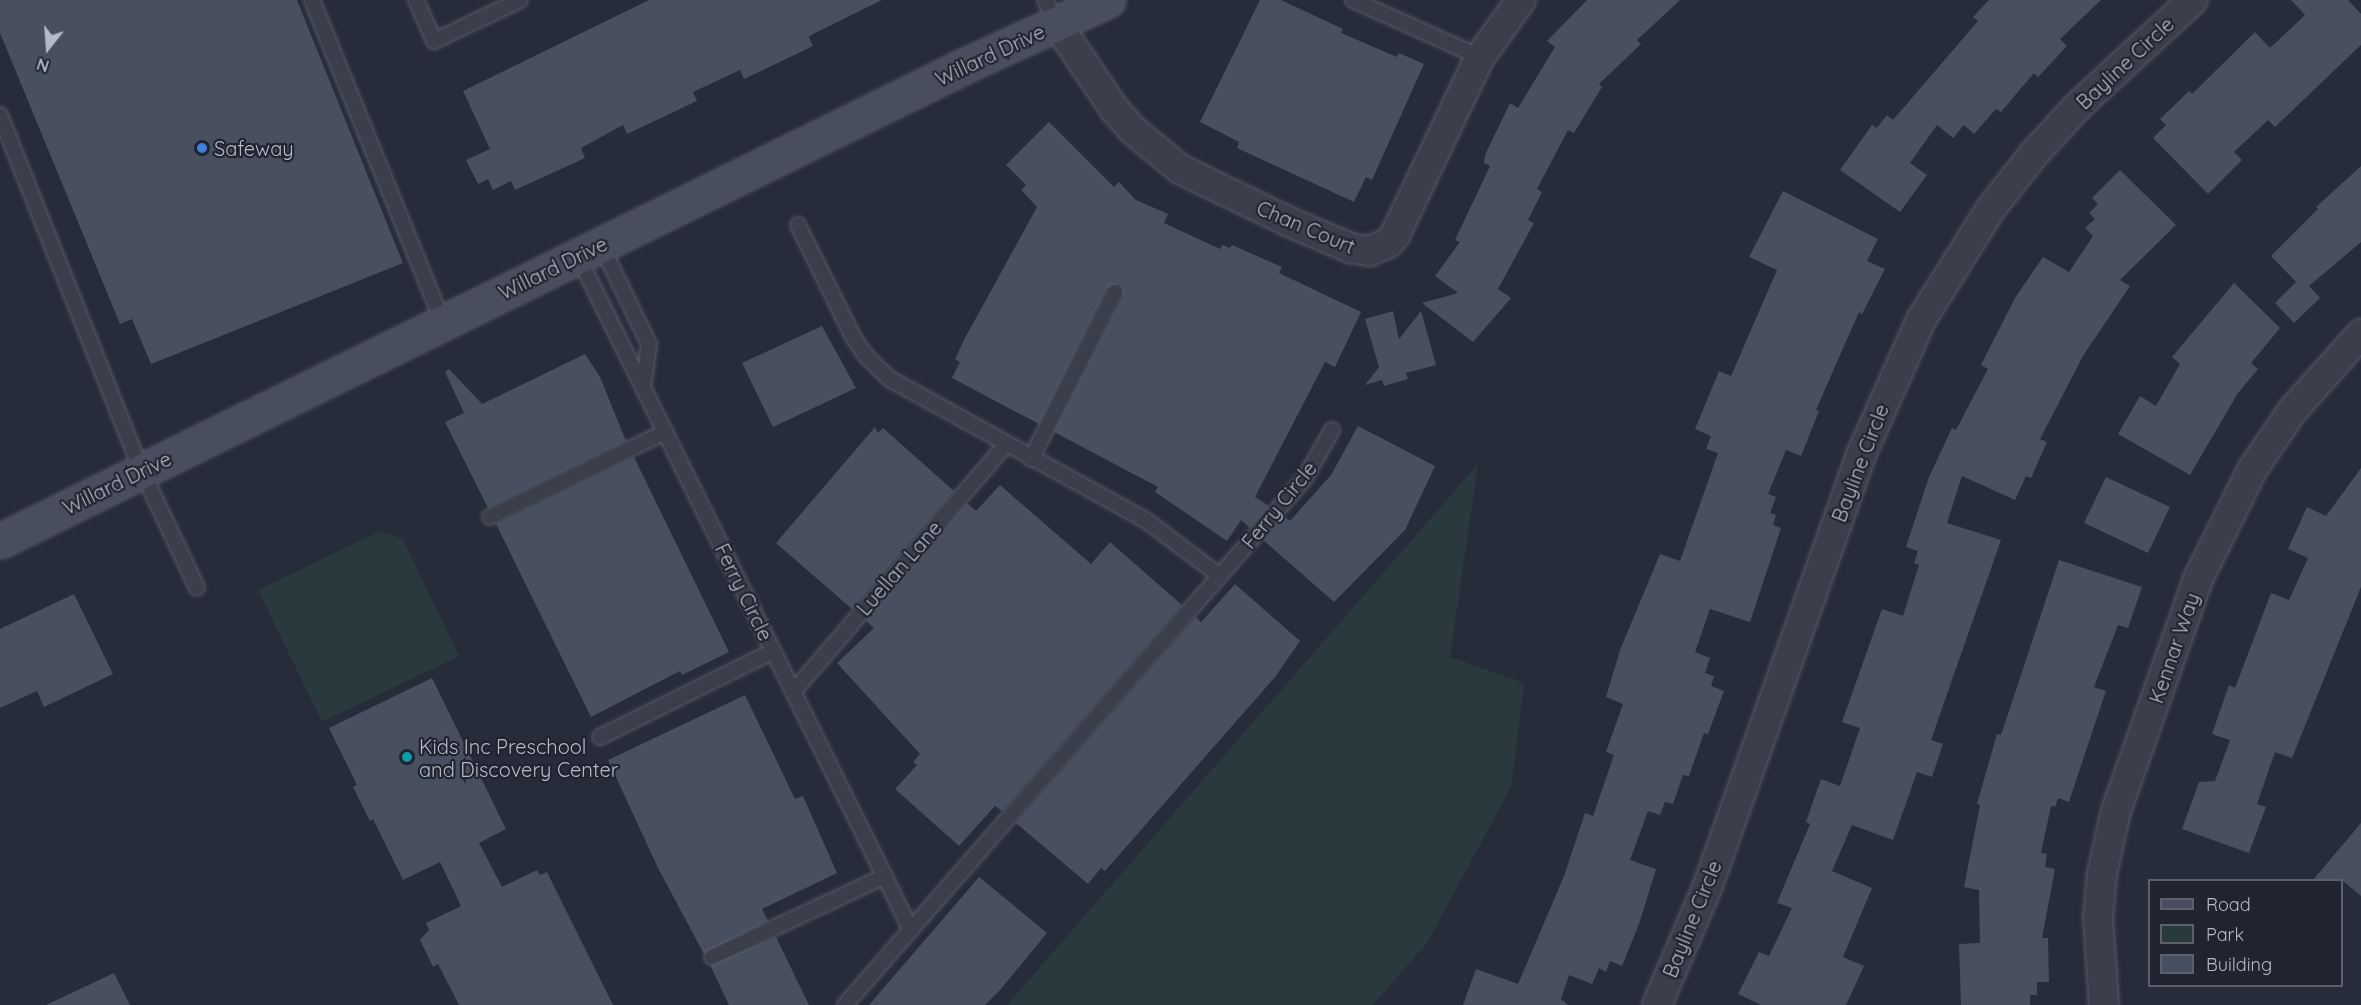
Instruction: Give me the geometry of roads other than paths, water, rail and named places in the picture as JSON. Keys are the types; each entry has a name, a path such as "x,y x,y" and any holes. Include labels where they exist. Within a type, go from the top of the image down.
{"street":[{"name":"Willard Drive","path":"0,541 589,251 1051,12 1108,0"},
{"name":"Chan Court","path":"1051,12 1096,87 1158,152 1202,180 1361,251 1379,249 1395,235 1480,57 1521,0"},
{"name":"Bayline Circle","path":"1657,1005 1707,888 1861,455 1921,320 1980,226 2033,155 2078,106 2193,0"},
{"name":"Kennar Way","path":"2104,1005 2098,918 2102,874 2116,811 2199,578 2252,470 2293,410 2361,333"}],"lane":[{"path":"312,0 443,322"},
{"path":"416,0 434,41 520,0"},
{"path":"1353,0 1480,57"},
{"path":"0,115 142,471 197,588"},
{"path":"798,225 848,328 867,357 890,378 1031,459 1147,521 1220,576"},
{"path":"589,251 649,344 643,388"},
{"name":"Ferry Circle","path":"589,251 643,388 910,928"},
{"path":"1031,459 1115,292"},
{"name":"Ferry Circle","path":"845,1005 1305,478 1332,430"},
{"path":"490,517 665,432"},
{"name":"Luellan Lane","path":"794,692 1006,444"},
{"path":"600,737 773,651"},
{"path":"712,957 885,876"}],"place":[{"name":"Safeway","path":"202,148"},
{"name":"Kids Inc Preschool and Discovery Center","path":"407,757"}]}
